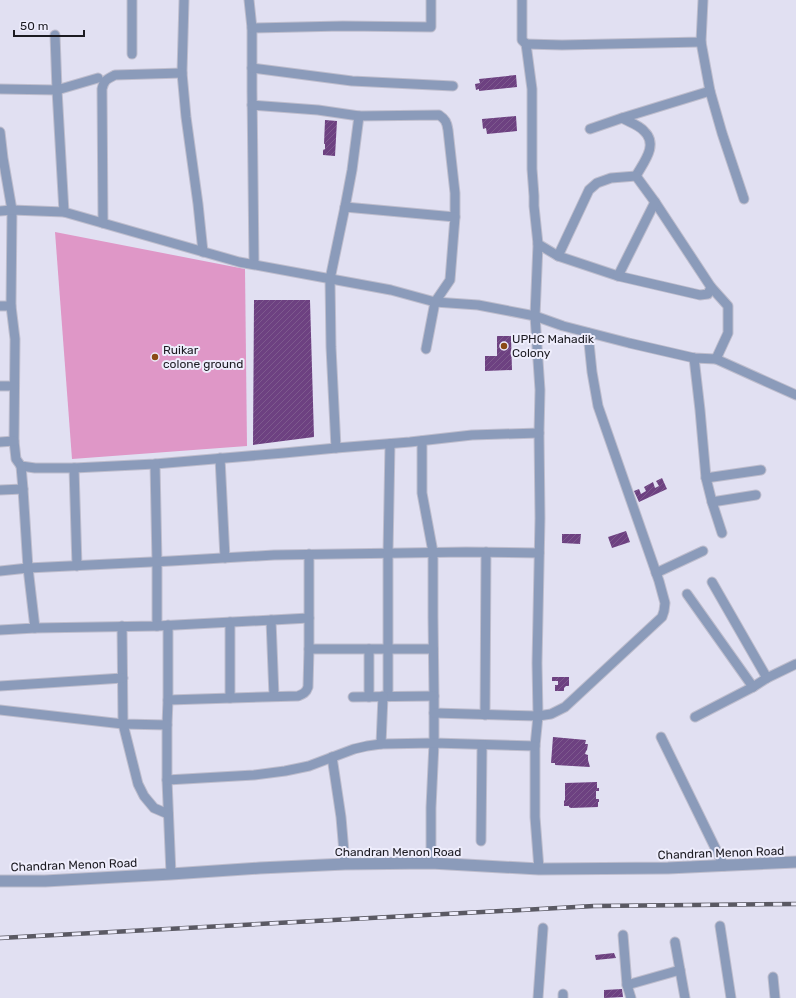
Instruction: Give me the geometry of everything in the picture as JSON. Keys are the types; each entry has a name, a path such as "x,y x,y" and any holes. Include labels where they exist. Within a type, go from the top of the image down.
{"street":[{"path":"132,0 132,54"},
{"path":"184,0 182,73 186,118 198,204 202,252"},
{"path":"249,0 252,28 254,264"},
{"path":"252,28 343,26 430,27 431,0"},
{"path":"522,0 522,40 526,44 532,89 532,169 538,244 535,316 540,390 539,433 541,491 537,663 538,716 535,746 535,817 539,869"},
{"path":"703,0 701,42 710,91 744,199"},
{"path":"55,35 64,212"},
{"path":"526,44 562,45 701,42"},
{"path":"252,68 352,81 453,86"},
{"path":"103,223 102,89 104,83 108,78 115,75 182,73"},
{"path":"0,89 57,90 98,78"},
{"path":"590,129 710,91"},
{"path":"252,105 318,110 359,116 439,115 444,118 447,123 448,130 455,193 455,217 450,280 435,302 426,349"},
{"path":"336,448 331,347 330,279 352,170 359,116"},
{"path":"622,118 644,130 651,142 651,147 648,154 636,176"},
{"path":"0,132 12,210 11,306 15,339 14,441 16,459 20,466 23,489 28,568 35,628"},
{"path":"558,256 589,190 597,183 611,178 636,176"},
{"path":"636,176 711,287 728,306 728,333 716,359"},
{"path":"618,276 655,202"},
{"path":"345,207 455,217"},
{"path":"0,211 64,212 239,262 391,290 435,302 478,305 535,316 588,333 694,358 716,359 796,395"},
{"path":"538,244 558,256 618,276 700,295 708,294 711,287"},
{"path":"0,306 11,306"},
{"path":"434,714 538,716 551,714 564,707 662,617 665,603 656,573 598,406 592,372 588,333"},
{"path":"694,358 706,478 722,533"},
{"path":"0,386 14,386"},
{"path":"20,466 35,468 74,468 155,464 390,444 472,435 539,433"},
{"path":"0,442 14,441"},
{"path":"422,441 422,493 433,552 434,743 431,808 431,863"},
{"path":"381,744 386,696 388,649 390,444"},
{"path":"220,458 225,558"},
{"path":"155,464 157,626"},
{"path":"74,468 77,566"},
{"path":"706,478 761,470"},
{"path":"0,490 23,489"},
{"path":"712,502 756,495"},
{"path":"656,573 703,551"},
{"path":"0,570 274,555 433,552 539,553"},
{"path":"485,715 486,552"},
{"path":"168,700 298,696 304,694 308,687 310,649 309,554"},
{"path":"712,582 766,678"},
{"path":"687,594 753,687"},
{"path":"0,630 157,626 309,618"},
{"path":"271,620 274,696"},
{"path":"230,622 230,698"},
{"path":"168,625 168,700 166,725 170,874"},
{"path":"122,626 123,724 138,784 144,796 154,808 168,814"},
{"path":"310,649 433,649"},
{"path":"368,697 369,649"},
{"path":"695,717 753,687 766,678 796,664"},
{"path":"0,686 123,678"},
{"path":"353,697 434,696"},
{"path":"0,710 123,724 166,725"},
{"path":"661,737 724,866"},
{"path":"167,780 285,771 309,766 354,749 381,744 434,743 535,746"},
{"path":"481,841 482,745"},
{"path":"332,757 341,817 345,864"},
{"name":"Chandran Menon Road","path":"0,881 45,881 345,864 431,863 539,869 668,868 796,862"},
{"path":"720,926 731,998"},
{"path":"538,998 543,928"},
{"path":"622,935 627,985 631,998"},
{"path":"675,942 685,998"},
{"path":"627,985 680,970"},
{"path":"773,977 775,998"}],"shaded area":[{"name":"Ruikar colone ground","path":"55,232 245,269 247,446 72,459"}],"building":[{"path":"516,75 517,87 479,91 479,89 476,90 475,84 480,83 479,79"},
{"path":"516,116 517,131 487,134 486,128 483,129 482,119"},
{"path":"325,120 337,121 335,156 323,155 323,150 325,149"},
{"path":"254,300 310,300 314,437 253,445"},
{"name":"UPHC Mahadik Colony","path":"497,336 511,336 512,370 485,371 485,356 497,356"},
{"path":"662,478 667,489 639,502 634,491 639,489 641,494 646,491 644,487 653,482 655,488 659,486 656,481"},
{"path":"626,531 630,542 612,548 608,537"},
{"path":"562,534 581,534 580,544 562,543"},
{"path":"552,677 569,677 569,686 564,688 564,691 555,691 555,685 558,685 558,681 552,681"},
{"path":"553,737 586,740 585,744 588,744 585,754 588,755 590,767 555,765 555,763 551,763"},
{"path":"597,782 597,788 599,788 599,791 596,791 596,799 599,799 598,807 571,808 569,806 564,806 565,783"},
{"path":"614,953 616,958 596,960 595,955"},
{"path":"622,989 623,997 604,998 604,990"}],"railway":[{"path":"0,938 594,906 796,904"}],"place":[{"name":"UPHC Mahadik Colony","path":"504,346"},
{"name":"Ruikar colone ground","path":"155,357"}]}
